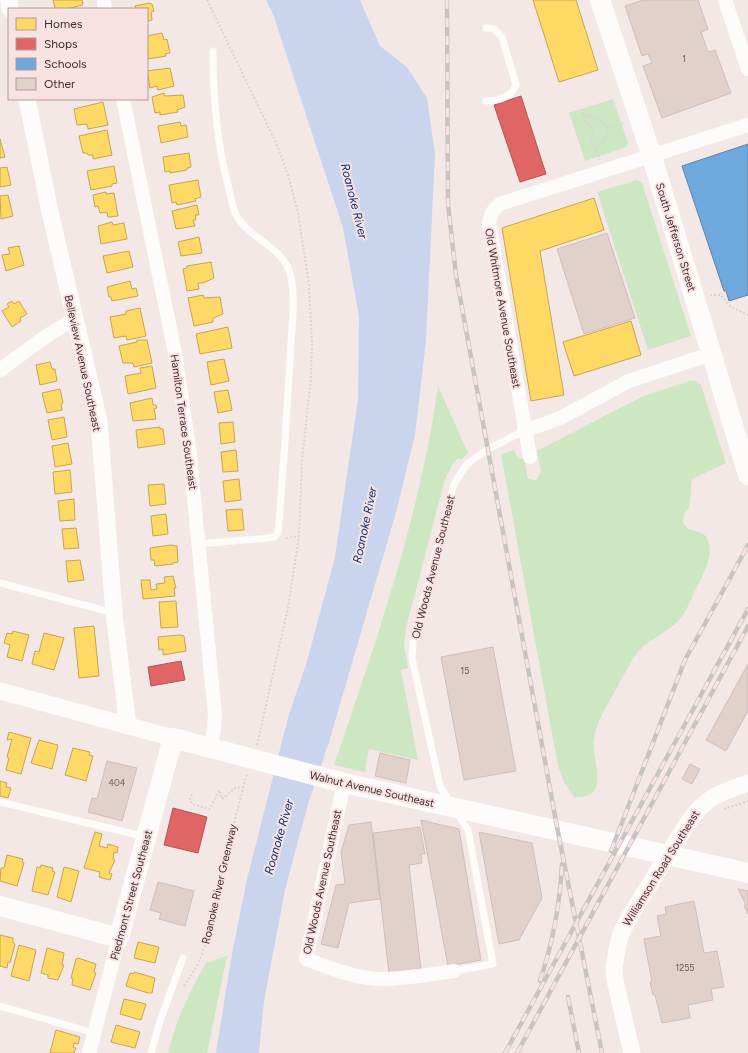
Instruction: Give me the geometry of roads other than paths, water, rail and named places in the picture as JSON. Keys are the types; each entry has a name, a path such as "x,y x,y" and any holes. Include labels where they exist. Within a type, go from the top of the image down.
{"main road":[{"name":"South Jefferson Street","path":"600,0 652,157 748,474"},
{"name":"Walnut Avenue Southeast","path":"173,738 344,783 748,873"},
{"name":"Piedmont Street Southeast","path":"119,938 173,738"},
{"path":"0,906 119,938"}],"street":[{"path":"725,0 748,69"},
{"name":"Belleview Avenue Southeast","path":"27,100 74,319 99,421 114,613 128,726"},
{"name":"Hamilton Terrace Southeast","path":"123,100 175,353 189,447 215,715 210,748"},
{"path":"652,157 748,125"},
{"name":"Old Whitmore Avenue Southeast","path":"524,431 489,223 490,215 500,204 652,157"},
{"path":"0,370 45,337 74,319"},
{"name":"Old Woods Avenue Southeast","path":"524,431 560,418 629,381 711,354"},
{"path":"524,431 530,457"},
{"name":"Walnut Avenue Southeast","path":"0,691 173,738"},
{"name":"Old Woods Avenue Southeast","path":"344,783 306,959 344,973 379,979 417,977 454,971"},
{"name":"Williamson Road Southeast","path":"632,1053 614,974 616,955 622,931 697,809 709,798 748,783"},
{"name":"Piedmont Street Southeast","path":"89,1053 119,938"}],"lane":[{"path":"486,28 494,29 502,37 516,84 514,91 502,99 486,101"},
{"path":"199,544 268,538 274,537 278,533 286,432 293,305 291,278 287,265 281,256 244,226 236,214 223,168 212,85 212,51"},
{"name":"Old Woods Avenue Southeast","path":"454,971 493,964 468,830 440,786 412,658 413,640 454,484 467,464 488,449 524,431"},
{"path":"0,582 114,613"},
{"path":"0,802 146,838"},
{"path":"151,1053 160,1021 183,958"},
{"path":"0,1006 94,1033"}],"water":[{"name":"Roanoke River","path":"266,0 360,0 380,46 407,67 427,98 435,154 426,341 415,435 397,509 329,742 308,804 285,890 264,1001 259,1053 216,1053 231,959 247,879 289,714 306,665 335,557 358,399 359,316 343,228 273,14"}],"railway":[{"path":"447,0 448,204 456,275 557,827 602,1053"},
{"path":"611,851 685,660 748,545"},
{"path":"505,1053 748,609"},
{"path":"517,1053 748,626"},
{"path":"540,981 549,952 555,923 560,894 562,864"},
{"path":"568,997 579,1053"}]}
